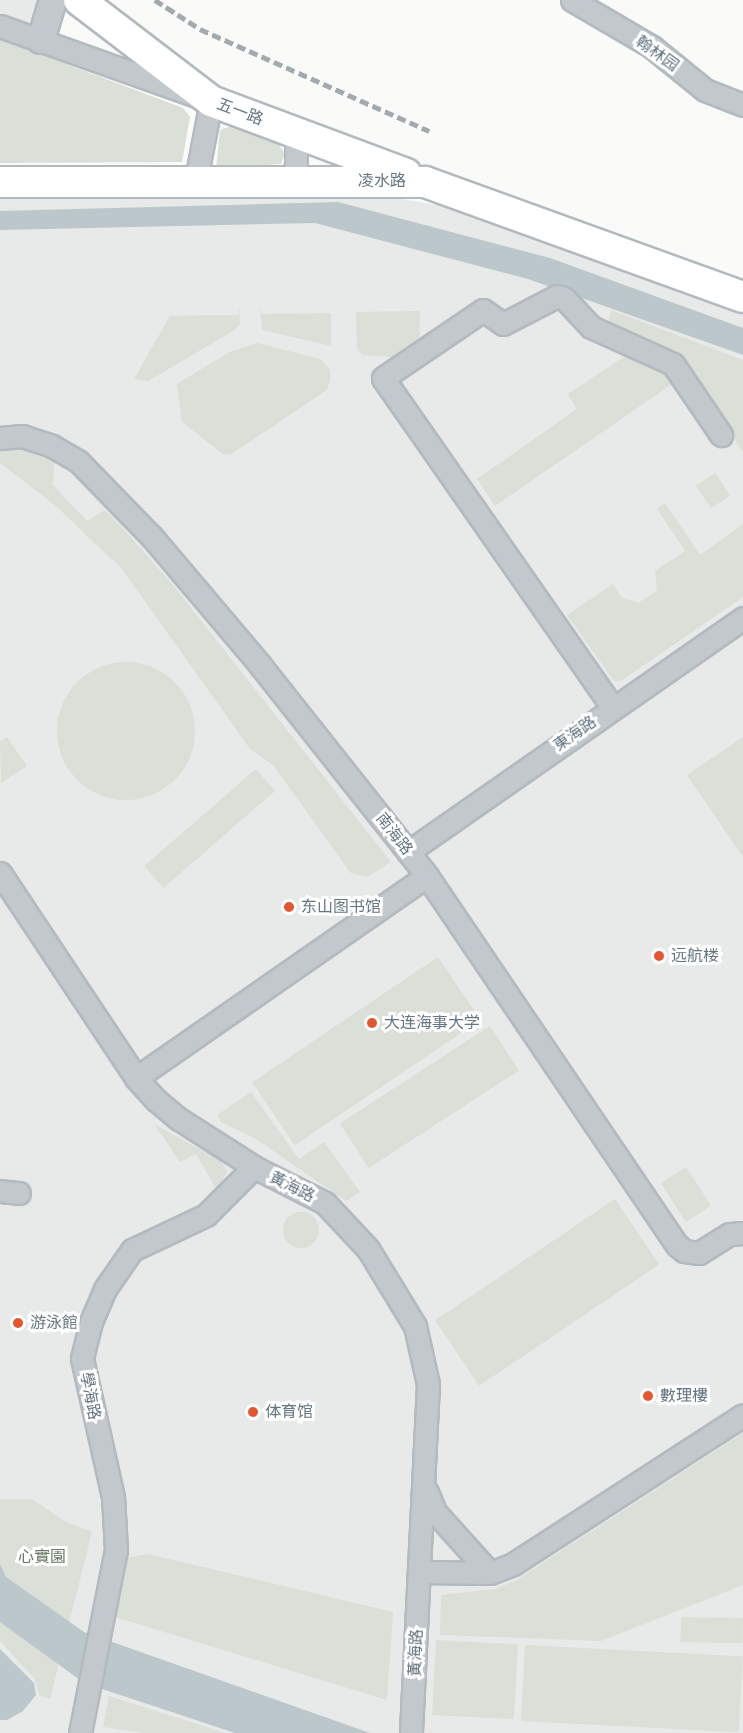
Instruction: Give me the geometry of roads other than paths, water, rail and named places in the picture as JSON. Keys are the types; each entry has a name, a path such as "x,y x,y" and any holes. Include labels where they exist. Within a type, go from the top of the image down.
{"main road":[{"name":"五一路","path":"79,0 212,101 425,182"},
{"name":"凌水路","path":"0,182 196,180 425,182 743,297"}],"street":[{"path":"41,40 53,0"},
{"name":"翰林园","path":"572,0 652,47 705,90 743,105"},
{"path":"0,26 212,101 196,180"},
{"path":"291,181 296,166 296,133"},
{"path":"613,708 383,378 483,310 503,324 557,296 564,298 598,331 673,364 721,435"},
{"name":"南海路","path":"0,438 22,436 52,446 78,461 113,496 254,657 427,876 677,1245 684,1251 699,1253 730,1234 743,1233"},
{"name":"東海路","path":"408,852 743,618"},
{"name":"黃海路","path":"0,873 8,900 136,1078 179,1119 254,1167 326,1203 368,1249 415,1326 428,1384 425,1486 411,1733"},
{"path":"136,1078 427,876"},
{"name":"學海路","path":"80,1733 116,1550 113,1497 82,1358 91,1322 105,1289 132,1250 206,1215 254,1167"},
{"path":"420,1572 490,1573 513,1564 743,1415"},
{"path":"425,1486 435,1512 490,1573"}],"railway":[{"path":"155,0 200,29 429,131"}],"place":[{"name":"东山图书馆","path":"289,907"},
{"name":"远航楼","path":"659,956"},
{"name":"大连海事大学","path":"372,1023"},
{"name":"游泳館","path":"18,1323"},
{"name":"數理樓","path":"648,1396"},
{"name":"体育馆","path":"253,1412"}],"park label":[{"name":"心實園","path":"42,1557"}]}
